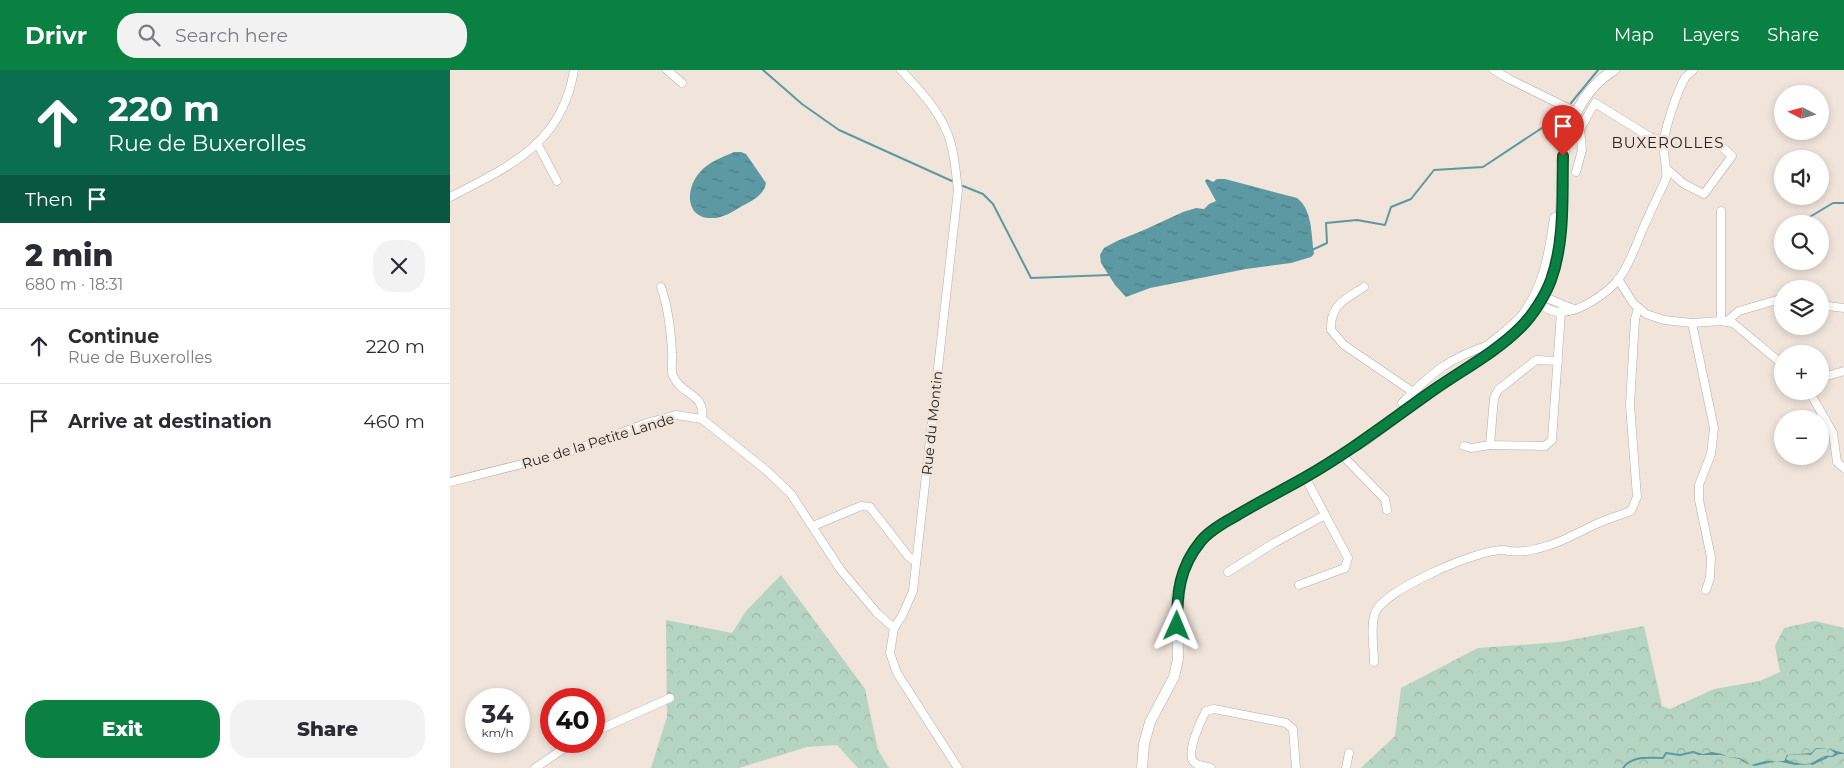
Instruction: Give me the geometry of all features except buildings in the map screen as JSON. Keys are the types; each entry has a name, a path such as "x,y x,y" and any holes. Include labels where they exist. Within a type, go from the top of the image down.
{"street":[{"path":"450,197 505,168 532,150 549,129 566,101 574,70"},
{"path":"667,70 682,83"},
{"name":"Rue du Montin","path":"901,70 938,115 951,143 958,190 913,591 902,616 894,628 890,653 897,673 958,768"},
{"path":"1494,70 1509,80 1576,112"},
{"path":"1142,768 1144,744 1150,722 1174,677 1178,659 1178,595 1183,573 1191,554 1203,539 1221,524 1342,455 1434,389 1507,340 1522,326 1551,280 1559,244 1563,156 1566,137 1576,112 1598,83 1614,70"},
{"path":"1539,298 1544,308 1561,312 1574,309 1601,295 1618,279 1629,261 1666,179 1668,170 1664,141 1679,91 1686,78 1694,70"},
{"path":"1576,172 1582,150 1580,130 1594,103 1650,137 1664,141"},
{"path":"537,143 557,181"},
{"path":"1668,170 1684,184 1704,194 1732,156 1719,144"},
{"path":"1721,211 1724,321"},
{"path":"1618,279 1638,309 1656,318 1692,323 1724,321 1733,324 1774,357"},
{"path":"661,287 665,297 670,332 673,376 686,391 702,404 704,410 702,419"},
{"path":"1364,287 1335,307 1331,319 1331,330 1344,345 1412,392"},
{"path":"1434,389 1489,345 1539,298 1547,296 1560,305 1574,309"},
{"path":"1724,321 1739,311 1774,301"},
{"path":"1829,306 1844,308"},
{"path":"1374,662 1373,627 1376,613 1383,602 1404,588 1426,576 1477,555 1503,549 1510,551 1534,550 1562,541 1631,510 1637,497 1630,405 1635,319 1638,309"},
{"path":"1464,446 1471,448 1490,445 1545,446 1552,440 1561,312"},
{"path":"1692,323 1714,428 1711,454 1699,485 1699,500 1712,557 1710,578 1706,590"},
{"path":"1402,403 1427,377 1442,365 1463,354 1489,345"},
{"path":"1490,445 1494,398 1498,390 1536,360 1558,361"},
{"path":"1829,375 1844,371"},
{"path":"1427,377 1434,389"},
{"path":"1814,400 1833,433 1837,462 1844,468"},
{"name":"Rue de la Petite Lande","path":"450,482 566,453 650,422 676,415 702,419 766,470 791,494 840,569 877,613 894,628"},
{"path":"1342,455 1385,499 1387,510"},
{"path":"1299,585 1345,568 1348,558 1305,477"},
{"path":"813,526 861,506 870,506 908,556 916,562"},
{"path":"1228,572 1274,543 1325,515"},
{"path":"605,727 670,698"},
{"path":"1211,768 1194,763 1191,751 1206,711 1214,709 1286,723 1293,729 1296,768"},
{"path":"535,768 558,753"},
{"path":"1346,768 1349,753"}],"green space":[{"path":"781,575 865,689 878,750 889,768 858,768 837,745 807,747 739,768 651,768 667,717 666,620 732,633 746,611"},
{"path":"1815,621 1844,628 1844,768 1361,768 1395,736 1401,688 1478,648 1560,642 1644,626 1662,706 1670,709 1714,689 1760,681 1780,672 1775,646 1784,628"}],"water":[{"path":"734,152 746,154 766,183 763,191 753,200 721,217 704,217 697,214 692,208 690,201 692,185 696,178 708,165"},
{"path":"1207,179 1213,182 1217,179 1225,179 1297,198 1309,216 1314,254 1311,257 1291,263 1246,269 1150,288 1126,297 1115,285 1101,263 1100,255 1104,248 1183,212 1196,208 1204,209 1216,201 1205,181"},
{"path":"1816,748 1829,749 1844,753 1833,757 1823,757 1814,764 1795,765 1777,761 1784,761 1787,755 1811,753","holes":["1816,749 1829,749 1835,753 1832,756 1824,756 1807,764 1796,763 1786,759 1788,755 1811,755"]},
{"path":"1712,752 1722,754 1728,757 1722,755 1698,755 1699,753"},
{"path":"1728,757 1740,758 1751,765 1744,762 1740,759"},
{"path":"1765,761 1777,761 1755,766 1751,765"}],"waterway":[{"path":"763,70 802,104 839,130 952,181"},
{"path":"1571,103 1598,70"},
{"path":"1312,250 1327,243 1326,223 1357,220 1385,225 1391,207 1411,199 1434,170 1483,167 1564,112"},
{"path":"963,186 983,194 993,204 1031,278 1109,275"},
{"path":"1813,215 1833,203 1844,203"},
{"path":"1623,768 1636,759 1663,758 1666,753 1680,755 1693,752 1699,754"},
{"path":"1812,764 1827,757"}],"district":[{"name":"BUXEROLLES","path":"1668,143"}],"route":[{"path":"1177,626 1178,595 1183,573 1191,554 1203,539 1221,524 1305,477 1364,441 1434,389 1507,340 1522,326 1539,304 1551,280 1557,259 1560,237 1563,156"}]}
